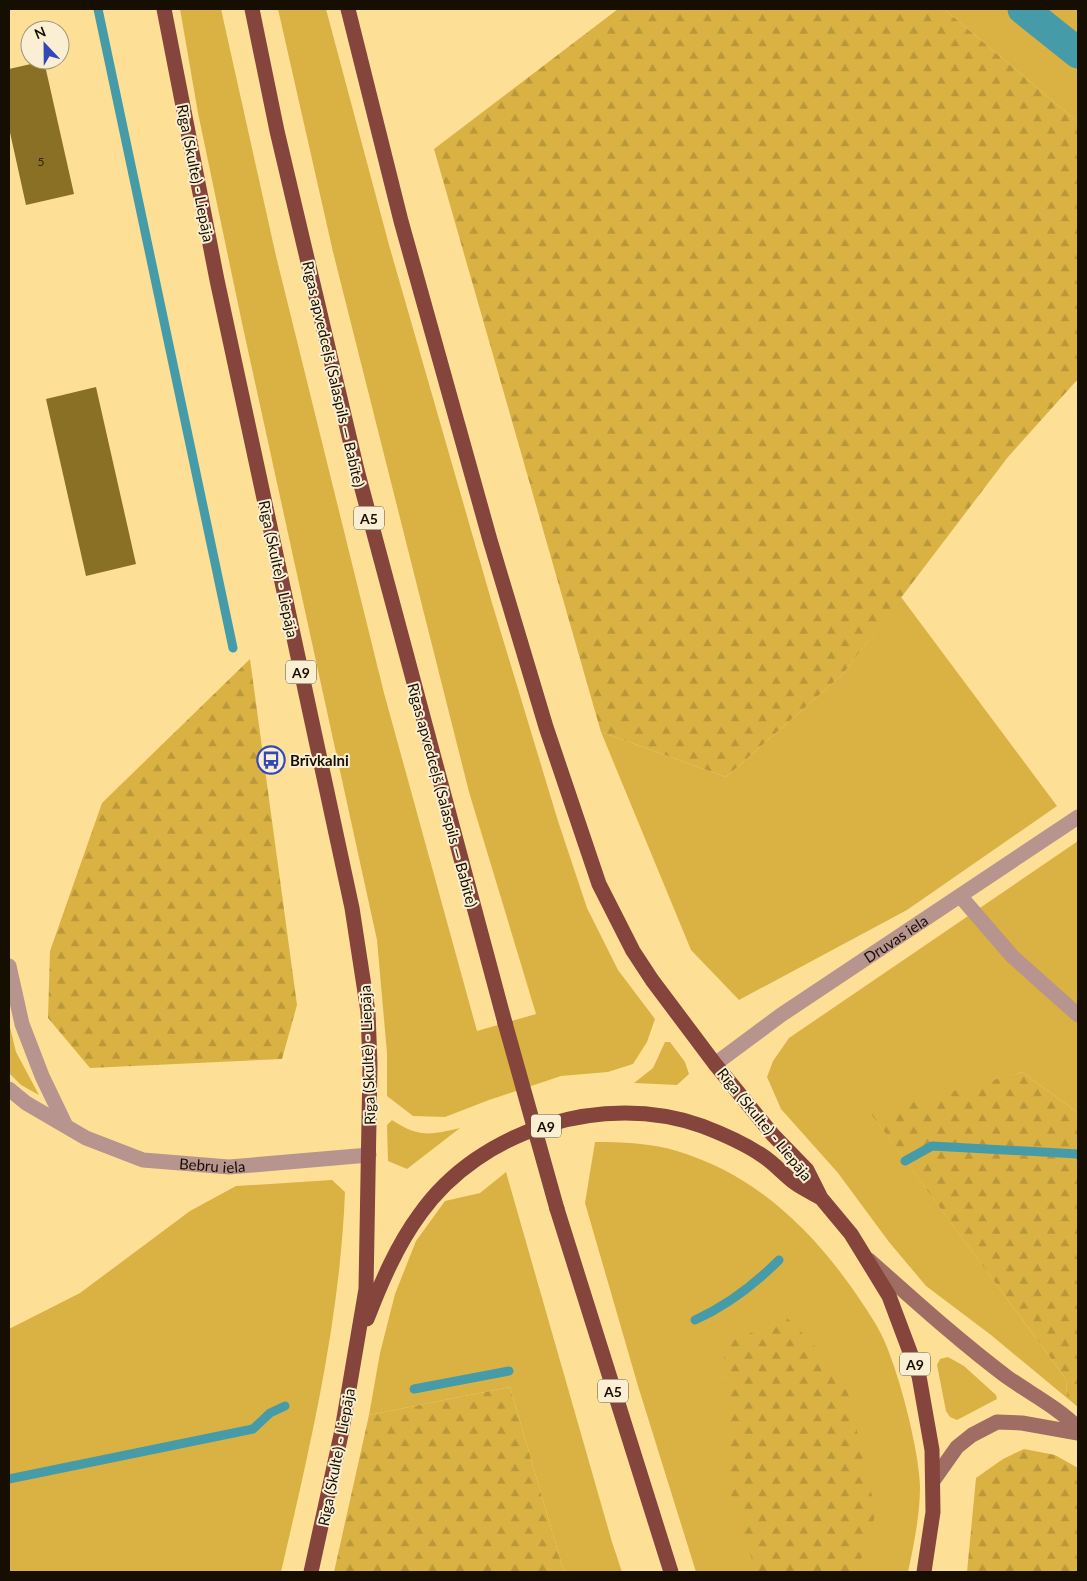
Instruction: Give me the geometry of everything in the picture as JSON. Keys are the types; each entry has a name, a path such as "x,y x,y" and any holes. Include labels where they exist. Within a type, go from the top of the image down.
{"highway":[{"name":"Rīga (Skulte) - Liepāja","path":"164,9 217,280 330,802 361,959 369,1038 366,1289 359,1341 340,1440 310,1572"},
{"name":"Rīgas apvedceļš (Salaspils — Babīte)","path":"252,9 277,131 357,470 505,1024 557,1209 671,1572"},
{"name":"Rīga (Skulte) - Liepāja","path":"348,9 401,220 490,540 546,727 599,884 633,951 715,1064 773,1135 807,1170 821,1198 852,1234 896,1311 919,1376 932,1450 932,1512 924,1572"},
{"name":"Rīga (Skulte) - Liepāja","path":"359,1341 383,1279 419,1215 445,1184 481,1154 572,1117 615,1114 656,1117 700,1125 744,1144 764,1157 795,1183 821,1198"}],"main road":[{"path":"865,1257 1007,1377 1066,1415 1078,1428"},
{"path":"933,1481 957,1447 972,1435 997,1422 1022,1423 1078,1433"}],"street":[{"name":"Druvas iela","path":"715,1064 781,1014 961,897 1078,817"},
{"path":"961,897 1012,956 1078,1015"},
{"path":"9,966 22,1024 42,1076 65,1124"},
{"name":"Bebru iela","path":"9,1089 26,1103 65,1124 86,1138 143,1160 229,1167 369,1155"}],"green space":[{"path":"180,9 221,9 276,256 384,693 477,1031 536,1014 469,792 333,252 278,9 326,9 389,245 492,603 558,821 587,908 618,970 655,1019 647,1042 633,1064 608,1072 561,1076 445,1117 413,1116 387,1096 387,1053 377,940 242,323 198,113"},
{"path":"618,9 944,9 1078,122 1078,379 1008,457 843,674 726,777 601,732 434,149"},
{"path":"944,9 1078,9 1078,122"},
{"path":"901,597 1057,806 907,910 739,1000 691,950 601,732 726,777 843,674"},
{"path":"250,659 297,1005 282,1059 90,1068 48,1018 50,951 102,803"},
{"path":"1078,841 1078,1113 1022,1072 872,1115 1066,1379 1067,1398 991,1335 926,1286 889,1242 838,1173 781,1109 767,1077 773,1061 789,1038"},
{"path":"9,1023 16,1052 39,1095 21,1085 9,1073"},
{"path":"665,1042 670,1042 685,1062 689,1074 677,1085 634,1083 653,1068"},
{"path":"1022,1072 1078,1113 1078,1407 1067,1398 1066,1379 871,1114"},
{"path":"392,1120 410,1130 425,1133 460,1128 407,1169 388,1161 387,1125"},
{"path":"595,1142 616,1142 667,1148 704,1161 730,1173 754,1188 797,1223 835,1265 852,1288 884,1339 902,1391 914,1444 920,1497 908,1572 696,1572 638,1386 585,1203"},
{"path":"506,1172 622,1572 564,1572 510,1387 369,1415 380,1353 395,1294 416,1241 445,1201 480,1193"},
{"path":"332,1180 345,1192 337,1288 313,1431 281,1572 9,1572 9,1329 80,1293 190,1211 236,1186"},
{"path":"787,1318 844,1375 876,1513 857,1572 756,1572 727,1483 724,1344"},
{"path":"948,1357 964,1366 996,1395 997,1399 957,1420 950,1417 946,1411 937,1365 940,1359"},
{"path":"510,1387 564,1572 334,1572 369,1415"},
{"path":"1024,1449 1055,1455 1078,1468 1078,1572 967,1572 976,1478 1003,1459"}],"building":[{"path":"20,66 20,70 46,70 74,194 26,205 9,128 9,69"},
{"path":"96,387 136,564 86,576 46,399"}],"waterway":[{"path":"98,9 233,648"},
{"path":"1023,9 1078,53"},
{"path":"905,1161 932,1146 1078,1154"},
{"path":"695,1320 740,1294 779,1260"},
{"path":"414,1389 509,1371"},
{"path":"9,1479 253,1429 270,1413 285,1406"}],"place":[{"name":"Brīvkalni","path":"271,760"}]}
